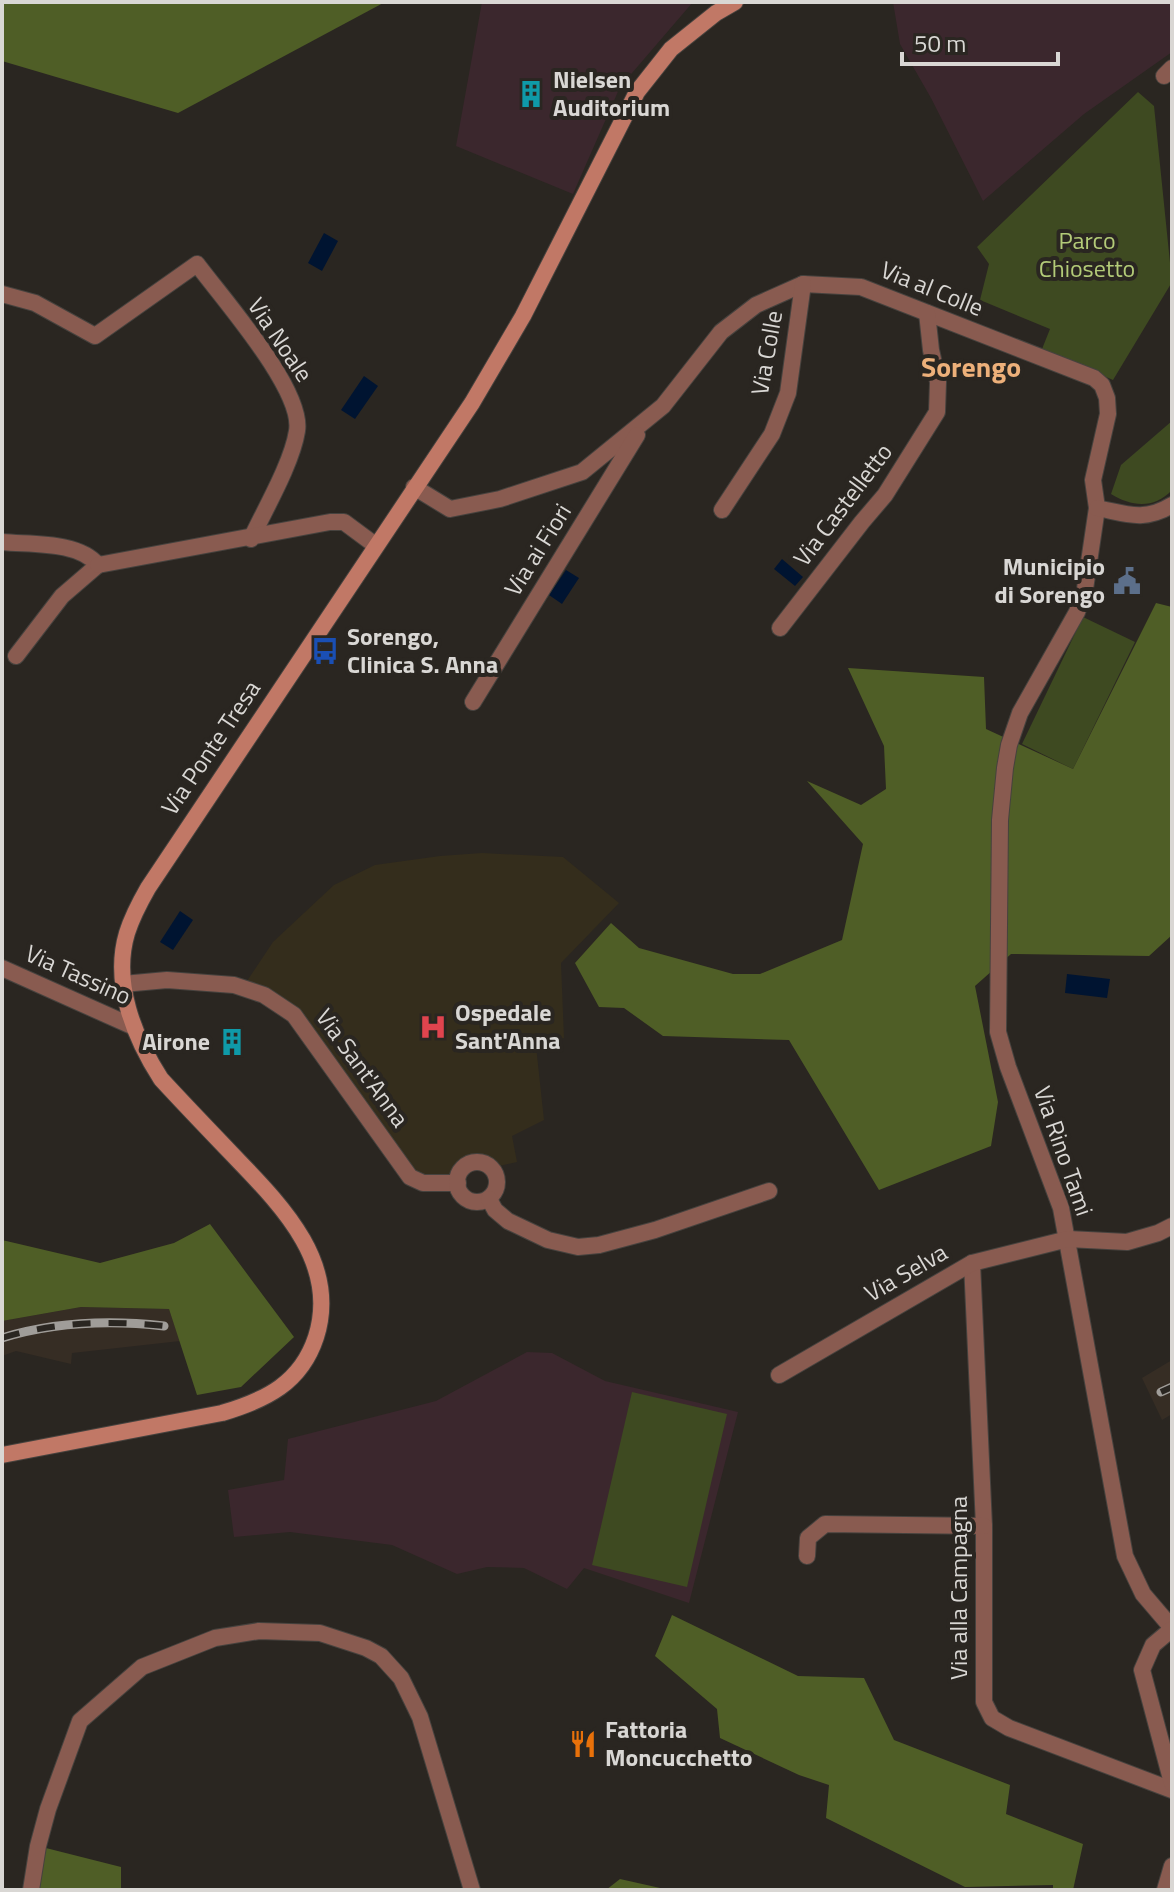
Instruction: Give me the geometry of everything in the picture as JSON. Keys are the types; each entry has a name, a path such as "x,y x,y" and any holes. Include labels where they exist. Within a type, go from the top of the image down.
{"main road":[{"name":"Via Ponte Tresa","path":"2,1455 222,1413 252,1404 273,1394 302,1368 310,1355 322,1304 318,1278 298,1230 280,1205 161,1079 148,1059 134,1027 123,984 124,943 148,888 472,403 523,316 637,92 671,49 735,2"}],"street":[{"name":"Via Noale","path":"2,294 35,303 95,336 197,264 278,371 296,409 298,428 293,446 251,539"},
{"name":"Via al Colle","path":"414,487 450,509 500,499 582,472 663,406 721,332 756,305 803,284 861,287 1094,378 1102,385 1108,414 1093,480 1097,508 1085,589 1077,612 1020,713 1005,768"},
{"name":"Via Colle","path":"722,510 772,434 788,393 803,284"},
{"name":"Via Castelletto","path":"780,628 885,495 937,412 938,382 927,313"},
{"name":"Via ai Fiori","path":"473,702 644,424"},
{"path":"1097,508 1140,517 1156,514 1172,505"},
{"path":"16,656 62,596 98,565 330,522 344,522 375,545"},
{"path":"2,542 72,549 90,555 98,565"},
{"name":"Via Rino Tami","path":"1005,768 1000,820 998,1032 1061,1208 1125,1556 1143,1594 1172,1629"},
{"name":"Via Tassino","path":"2,968 134,1027"},
{"name":"Via Sant'Anna","path":"123,984 199,981 234,985 264,995 294,1015 410,1177 423,1183 458,1183"},
{"path":"486,1164 497,1179 496,1190 489,1199 471,1201 461,1194 458,1183 467,1166 486,1164"},
{"path":"489,1199 495,1210 508,1221 548,1240 578,1247 646,1233 769,1191"},
{"name":"Via Selva","path":"779,1375 972,1263 1068,1239 1127,1242 1172,1226"},
{"name":"Via alla Campagna","path":"972,1263 984,1526 984,1702 992,1718 1009,1728 1172,1790"},
{"path":"807,1556 808,1538 825,1524 984,1526"},
{"path":"1172,1629 1153,1645 1142,1670 1172,1783"},
{"path":"31,1890 48,1809 80,1721 142,1667 191,1645 259,1631 320,1633 366,1648 381,1656 401,1678 420,1717 472,1890"},
{"path":"1165,1890 1172,1866"}],"shaded area":[{"path":"482,2 693,2 620,87 573,194 456,146"},
{"path":"893,2 1172,2 1172,52 1084,114 983,201 900,44"},
{"name":"Ospedale Sant'Anna","path":"482,853 563,857 619,903 561,963 564,1038 536,1046 544,1120 512,1136 517,1162 491,1168 473,1163 459,1176 423,1183 294,1016 245,984 273,942 334,885 375,865"},
{"path":"81,1307 169,1309 180,1341 72,1353 71,1364 16,1351 2,1356 2,1321"},
{"path":"527,1352 552,1353 605,1381 738,1412 689,1603 584,1568 567,1589 524,1568 487,1567 457,1574 392,1545 290,1532 234,1537 228,1490 284,1480 288,1439 436,1401"},
{"path":"1172,1360 1172,1414 1162,1420 1142,1378"}],"green space":[{"path":"2,2 385,2 178,113 2,61"},
{"name":"Parco Chiosetto","path":"1138,92 1154,106 1172,282 1113,380 1042,349 1050,329 980,300 989,264 977,247"},
{"path":"1172,421 1172,490 1158,500 1143,504 1127,502 1111,494 1121,465"},
{"path":"1156,603 1172,607 1172,935 1149,956 1011,954 975,986 998,1102 991,1146 879,1190 789,1040 663,1036 624,1008 599,1007 575,963 611,923 639,948 733,974 760,974 842,940 863,844 807,781 861,805 886,789 884,746 848,668 984,677 986,729 1073,769"},
{"path":"1083,617 1135,642 1073,769 1022,744"},
{"path":"210,1224 294,1337 241,1387 197,1395 169,1309 81,1307 2,1321 2,1240 100,1263 174,1243"},
{"path":"632,1392 727,1414 687,1587 592,1565"},
{"path":"672,1615 798,1676 864,1678 894,1740 1010,1785 1006,1814 1083,1844 1073,1890 1053,1890 1053,1885 965,1887 826,1818 829,1785 799,1775 720,1738 717,1709 655,1656"},
{"path":"38,1846 121,1867 121,1890 31,1890"},
{"path":"620,1879 669,1890 606,1890"}],"water":[{"path":"324,233 338,241 322,271 308,263"},
{"path":"364,376 378,386 355,419 341,410"},
{"path":"782,559 803,577 795,586 774,569"},
{"path":"566,570 579,578 562,604 549,595"},
{"path":"180,911 193,920 173,950 160,942"},
{"path":"1067,974 1110,979 1107,998 1065,993"}],"railway":[{"path":"2,1338 82,1324 164,1326"},
{"path":"1161,1392 1172,1387"}],"place":[{"name":"Nielsen Auditorium","path":"531,94"},
{"name":"Municipio di Sorengo","path":"1127,581"},
{"name":"Sorengo, Clinica S. Anna","path":"325,651"},
{"name":"Ospedale Sant'Anna","path":"433,1027"},
{"name":"Airone","path":"232,1042"},
{"name":"Fattoria Moncucchetto","path":"583,1744"}],"district":[{"name":"Sorengo","path":"971,367"}]}
